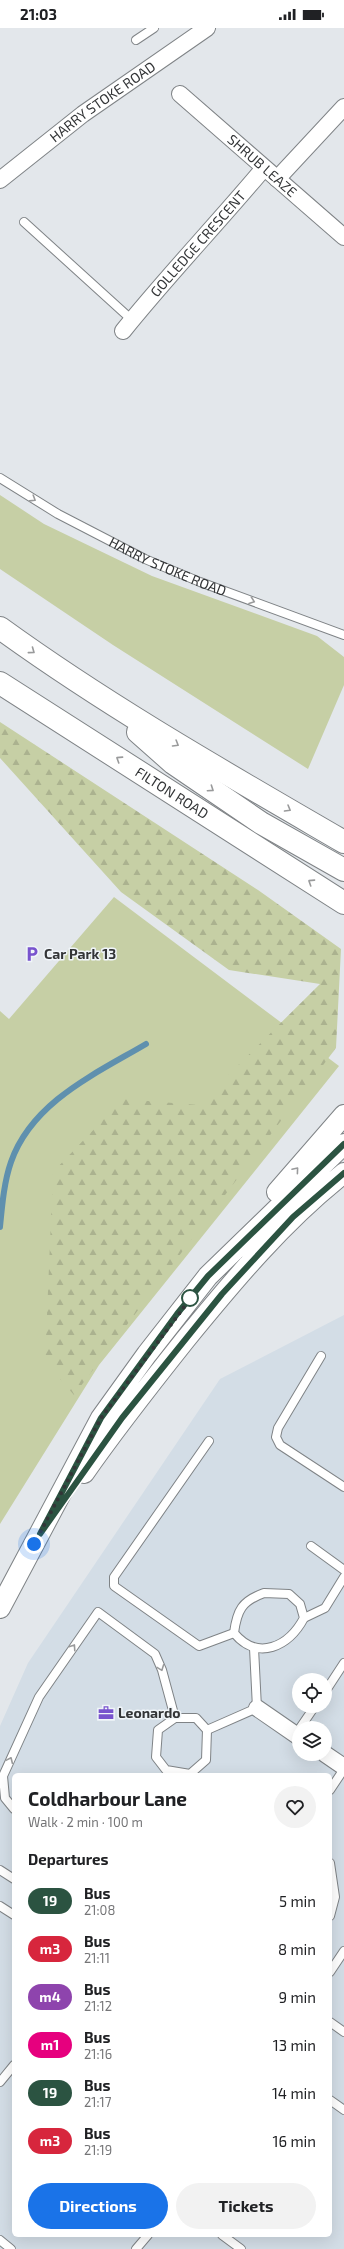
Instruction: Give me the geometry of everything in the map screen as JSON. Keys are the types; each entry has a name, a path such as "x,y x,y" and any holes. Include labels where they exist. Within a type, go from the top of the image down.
{"main road":[{"path":"0,628 94,693 344,842"},
{"name":"FILTON ROAD","path":"1,684 344,903"},
{"path":"94,693 173,763 261,823 344,870"}],"street":[{"name":"HARRY STOKE ROAD","path":"0,180 83,114 197,31"},
{"name":"SHRUB LEAZE","path":"180,94 344,237"},
{"path":"277,179 344,107"},
{"name":"GOLLEDGE CRESCENT","path":"128,325 264,168"},
{"path":"0,1608 101,1418 147,1354 208,1276 344,1115"},
{"path":"208,1276 344,1144"},
{"path":"40,1534 122,1418 222,1294 293,1217 344,1173"},
{"path":"257,1708 292,1728"},
{"path":"332,1759 344,1768"}],"lane":[{"path":"136,40 154,28"},
{"name":"GOLLEDGE CRESCENT","path":"24,222 128,325"},
{"name":"HARRY STOKE ROAD","path":"0,478 82,527 145,559 200,582 344,635"},
{"path":"322,1356 278,1428 276,1437 280,1445 344,1487"},
{"path":"209,1441 114,1576 114,1586 199,1646 234,1633"},
{"path":"311,1546 344,1570"},
{"path":"304,1618 300,1604 289,1594 264,1593 249,1599 236,1615 234,1633 242,1644 254,1648 272,1648 297,1631 304,1618 325,1608 344,1577"},
{"path":"12,1806 5,1798 3,1776 39,1697 98,1612 155,1654 162,1670 176,1718"},
{"path":"207,1730 257,1708 254,1648"},
{"path":"332,1682 344,1664"},
{"path":"180,1773 166,1770 156,1757 158,1730 176,1718 196,1718 207,1730 206,1760 192,1773"},
{"path":"332,1787 344,1768"},
{"path":"0,1870 12,1878"},
{"path":"332,1880 334,1897 332,1906"},
{"path":"0,1906 12,1914"},
{"path":"332,1969 344,1951"},
{"path":"332,2023 344,2032"},
{"path":"0,2082 12,2067"},
{"path":"332,2101 344,2110"},
{"path":"136,2249 146,2237"},
{"path":"225,2237 241,2249"},
{"path":"0,2240 11,2249"}],"shaded area":[{"path":"344,1315 344,2249 0,2249 0,1726 28,1663 220,1379"}],"green space":[{"path":"0,495 44,524 152,576 317,636 344,657 344,685 308,769 113,645 0,569"},
{"path":"0,722 258,890 341,949 336,1048 74,1395 45,1362 53,1172 123,1099 198,1105 320,984 229,970 121,892 0,758"},
{"path":"114,897 339,1066 99,1365 0,1524 0,1011 9,1019"}],"waterway":[{"path":"0,1227 5,1186 11,1162 21,1141 34,1122 49,1106 67,1092 86,1079 146,1044"}],"bus line":[{"name":"19","path":"344,1144 208,1276 177,1314 101,1418 40,1534 122,1418 222,1294 267,1243 293,1217 321,1191 344,1173"}],"place":[{"name":"Car Park 13","path":"32,954"},
{"name":"Leonardo","path":"106,1713"}],"route":[{"path":"34,1544 101,1418 147,1354 193,1295 190,1298"}]}
